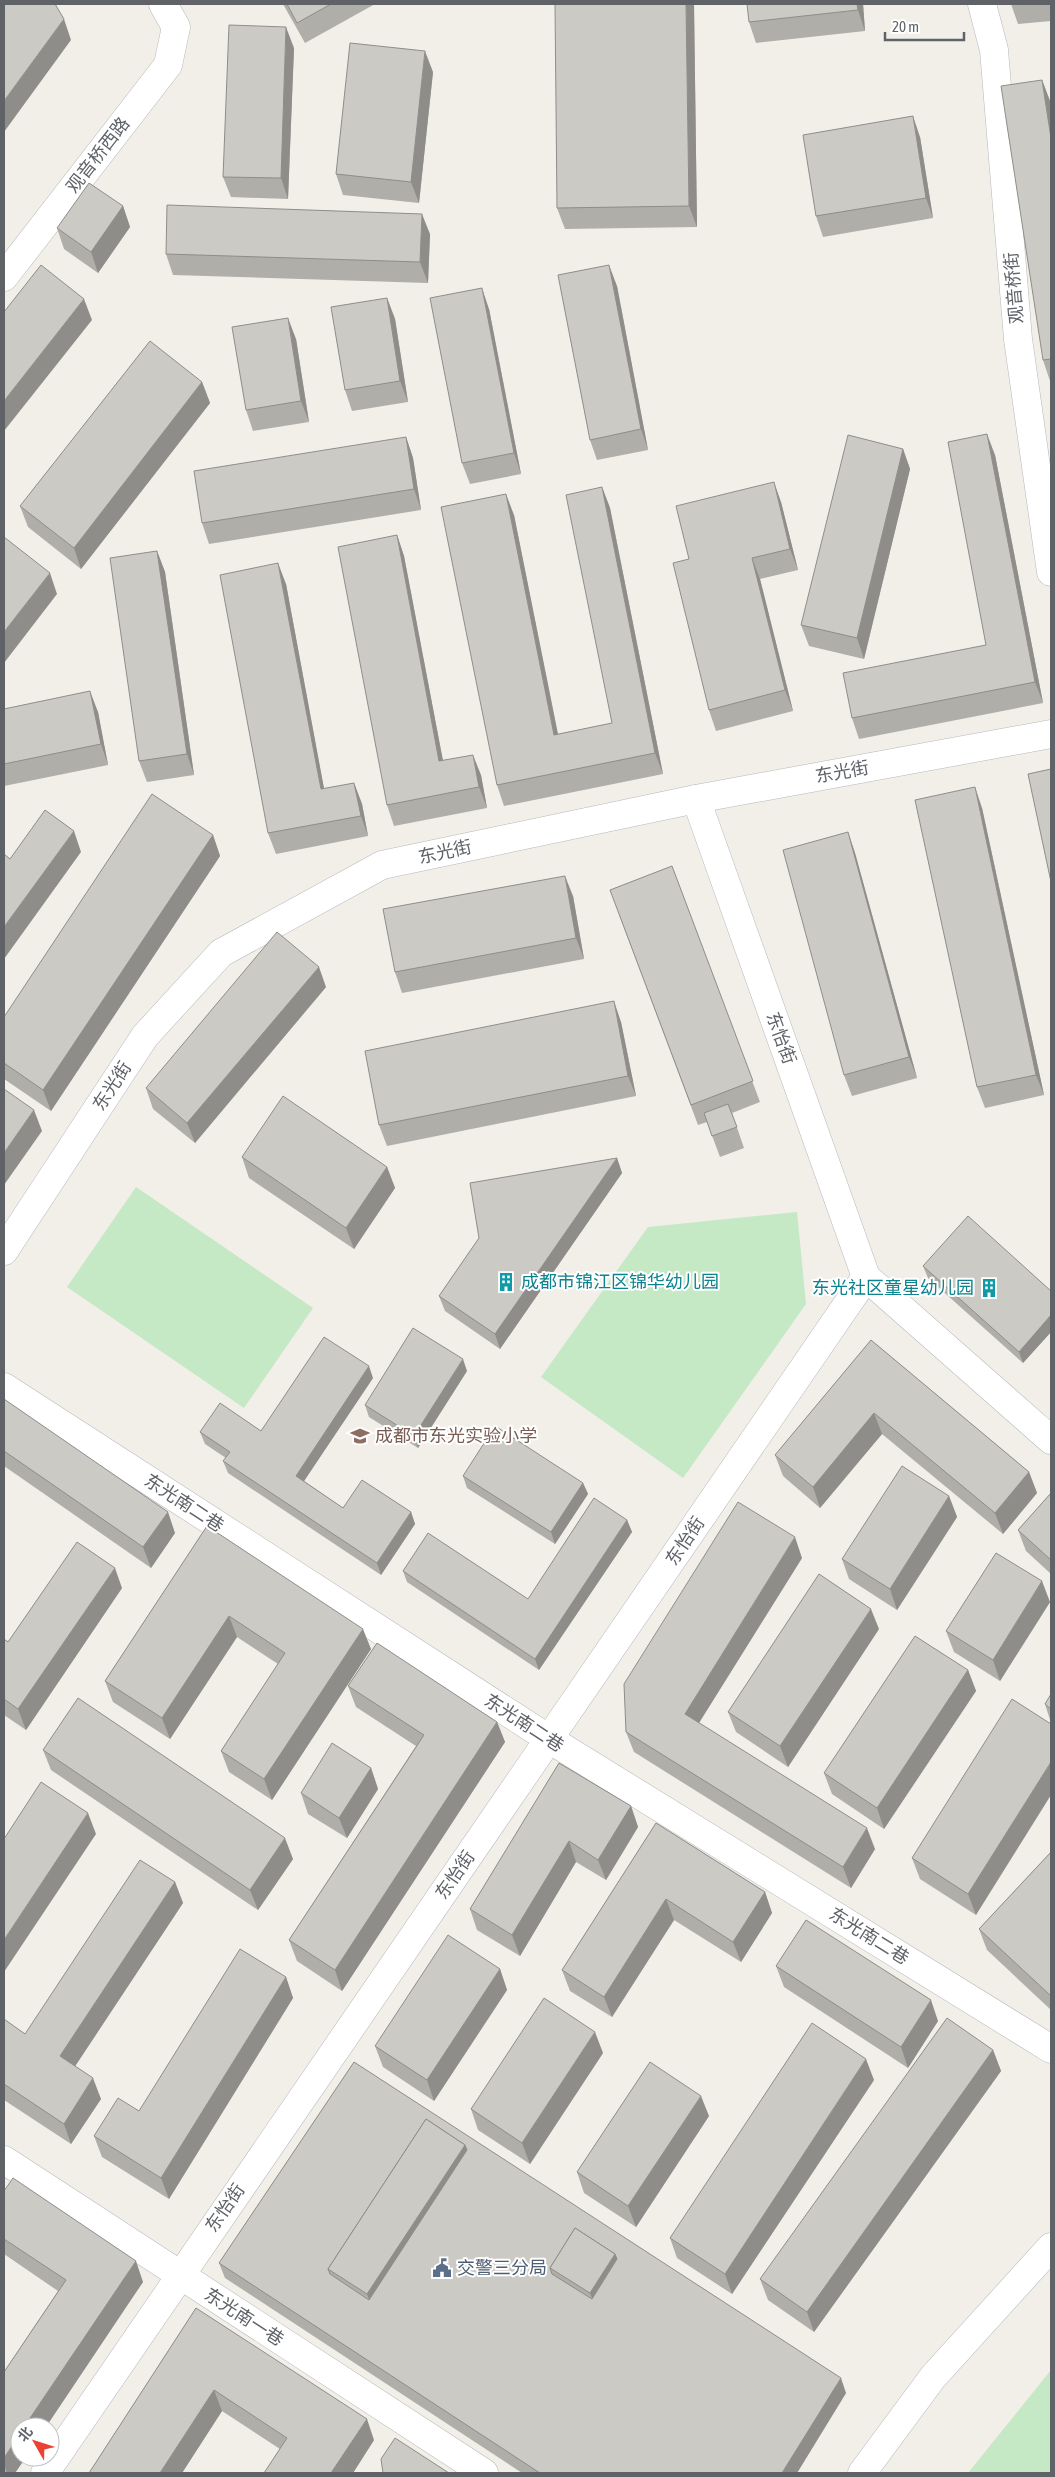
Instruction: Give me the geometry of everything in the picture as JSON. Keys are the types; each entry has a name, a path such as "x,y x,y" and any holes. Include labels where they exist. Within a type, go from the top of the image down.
{"street":[{"name":"观音桥西路","path":"4,276 168,65 176,27 163,4"},
{"name":"观音桥街","path":"982,4 994,50 1018,339 1051,572"},
{"name":"东光街","path":"4,1252 145,1036 221,953 382,866 696,799 1051,734"},
{"name":"东怡街","path":"696,799 866,1277 1051,1440"},
{"name":"东怡街","path":"45,2473 179,2275 866,1277"},
{"name":"东光南二巷","path":"4,1387 549,1739 1051,2049"},
{"name":"东光南一巷","path":"4,2160 484,2473"},
{"path":"862,2473 934,2377 1051,2247"}],"green space":[{"path":"136,1187 313,1308 244,1408 67,1287"},
{"path":"797,1212 806,1304 683,1478 541,1377 648,1227"},
{"path":"1051,2370 1051,2473 968,2473"}],"building":[{"path":"4,4 55,4 64,19 4,101"},
{"path":"287,4 331,4 297,23"},
{"path":"555,4 686,4 689,206 557,208"},
{"path":"747,4 857,4 858,10 749,22"},
{"path":"229,25 286,27 281,178 223,177"},
{"path":"350,43 425,51 411,182 336,174"},
{"path":"1042,80 1051,138 1051,359 1043,360 1001,86"},
{"path":"913,116 926,198 816,216 803,135"},
{"path":"89,183 123,206 91,252 57,228"},
{"path":"167,205 422,214 420,262 166,254"},
{"path":"41,265 84,299 4,401 4,312"},
{"path":"609,265 641,429 590,440 558,275"},
{"path":"482,288 514,453 462,463 430,298"},
{"path":"387,298 400,381 345,390 331,307"},
{"path":"288,318 301,401 246,410 232,327"},
{"path":"150,341 202,382 74,548 20,506"},
{"path":"987,434 1035,682 852,718 843,673 986,645 948,442"},
{"path":"848,435 903,449 857,638 801,625"},
{"path":"406,437 414,489 202,523 194,471"},
{"path":"774,482 790,549 752,558 785,690 709,710 673,563 689,559 676,506"},
{"path":"602,487 655,753 497,785 441,507 506,494 554,735 612,723 566,495"},
{"path":"397,535 439,761 473,755 479,787 387,805 338,547"},
{"path":"4,537 50,573 4,632"},
{"path":"157,551 187,754 139,761 110,558"},
{"path":"278,563 321,789 354,783 361,816 268,833 220,575"},
{"path":"90,691 101,744 4,764 4,709"},
{"path":"1051,769 1051,882 1028,774"},
{"path":"975,787 1036,1075 977,1087 915,800"},
{"path":"152,794 213,835 43,1090 4,1063 4,1017"},
{"path":"45,810 74,831 4,927 4,854 10,859"},
{"path":"848,832 909,1057 844,1075 783,850"},
{"path":"672,866 753,1081 691,1105 610,890"},
{"path":"565,876 576,938 395,972 383,909"},
{"path":"277,932 319,967 187,1123 146,1088"},
{"path":"614,1001 628,1076 379,1125 365,1051"},
{"path":"4,1089 34,1110 4,1153"},
{"path":"283,1096 387,1167 346,1228 242,1157"},
{"path":"728,1104 737,1127 712,1136 704,1113"},
{"name":"成都市锦江区锦华幼儿园","path":"617,1158 495,1334 439,1296 479,1238 470,1183"},
{"name":"东光社区童星幼儿园","path":"968,1216 1051,1291 1051,1315 1019,1352 923,1266"},
{"path":"413,1328 463,1359 414,1436 365,1405"},
{"path":"324,1337 369,1366 296,1476 343,1508 362,1480 411,1512 377,1563 223,1461 230,1452 200,1432 220,1403 261,1431"},
{"path":"871,1340 1029,1472 995,1513 874,1413 813,1487 775,1455"},
{"path":"4,1399 168,1512 143,1547 4,1451"},
{"path":"495,1426 583,1483 551,1532 463,1476"},
{"path":"902,1466 949,1496 890,1589 842,1559"},
{"path":"1051,1493 1051,1560 1018,1530"},
{"path":"594,1498 627,1520 535,1659 403,1571 428,1533 528,1599"},
{"path":"738,1502 795,1537 685,1714 867,1828 843,1867 626,1732 624,1684"},
{"path":"207,1526 363,1629 264,1779 221,1751 285,1653 229,1616 162,1718 105,1681"},
{"path":"77,1542 115,1568 18,1709 4,1699 4,1639 8,1642"},
{"path":"996,1553 1042,1581 993,1660 946,1631"},
{"path":"819,1574 871,1609 780,1746 728,1712"},
{"path":"915,1636 968,1670 877,1808 824,1773"},
{"path":"377,1643 497,1722 335,1970 289,1940 424,1735 348,1686"},
{"path":"1051,1694 1051,1709 1045,1704"},
{"path":"78,1698 285,1838 250,1890 43,1750"},
{"path":"1012,1699 1051,1724 1051,1762 968,1894 912,1858"},
{"path":"332,1743 371,1768 339,1818 301,1793"},
{"path":"559,1763 631,1806 598,1860 569,1841 512,1935 470,1909"},
{"path":"41,1782 88,1813 4,1940 4,1839"},
{"path":"656,1823 765,1892 733,1942 666,1899 604,1997 562,1970"},
{"path":"1051,1852 1051,1996 979,1929"},
{"path":"140,1860 175,1882 60,2056 93,2078 64,2124 4,2084 4,2019 25,2034"},
{"path":"806,1920 931,2000 901,2047 776,1966"},
{"path":"448,1935 500,1969 427,2080 375,2046"},
{"path":"240,1949 286,1977 161,2178 94,2136 118,2098 139,2111"},
{"path":"544,1998 595,2032 522,2143 471,2109"},
{"path":"947,2018 993,2050 807,2312 760,2279"},
{"path":"812,2023 866,2059 725,2274 670,2238"},
{"name":"交警三分局","path":"354,2062 841,2378 782,2473 540,2473 219,2263","holes":["426,2119 465,2145 467,2150 369,2300 330,2274 328,2269","575,2228 615,2254 617,2259 592,2299 552,2274 550,2268"]},
{"path":"650,2062 701,2096 628,2206 577,2172"},
{"path":"426,2119 465,2145 367,2294 328,2269"},
{"path":"13,2178 136,2261 31,2417 10,2417 10,2449 4,2458 4,2372 66,2280 4,2239 4,2191"},
{"path":"575,2228 615,2254 590,2293 550,2268"},
{"path":"196,2308 367,2419 331,2473 264,2473 287,2438 214,2390 160,2473 89,2473"},
{"path":"395,2438 449,2473 383,2473 381,2459"}],"place":[{"name":"成都市锦江区锦华幼儿园","path":"506,1282"},
{"name":"东光社区童星幼儿园","path":"989,1288"},
{"name":"成都市东光实验小学","path":"360,1436"},
{"name":"交警三分局","path":"442,2268"}]}
